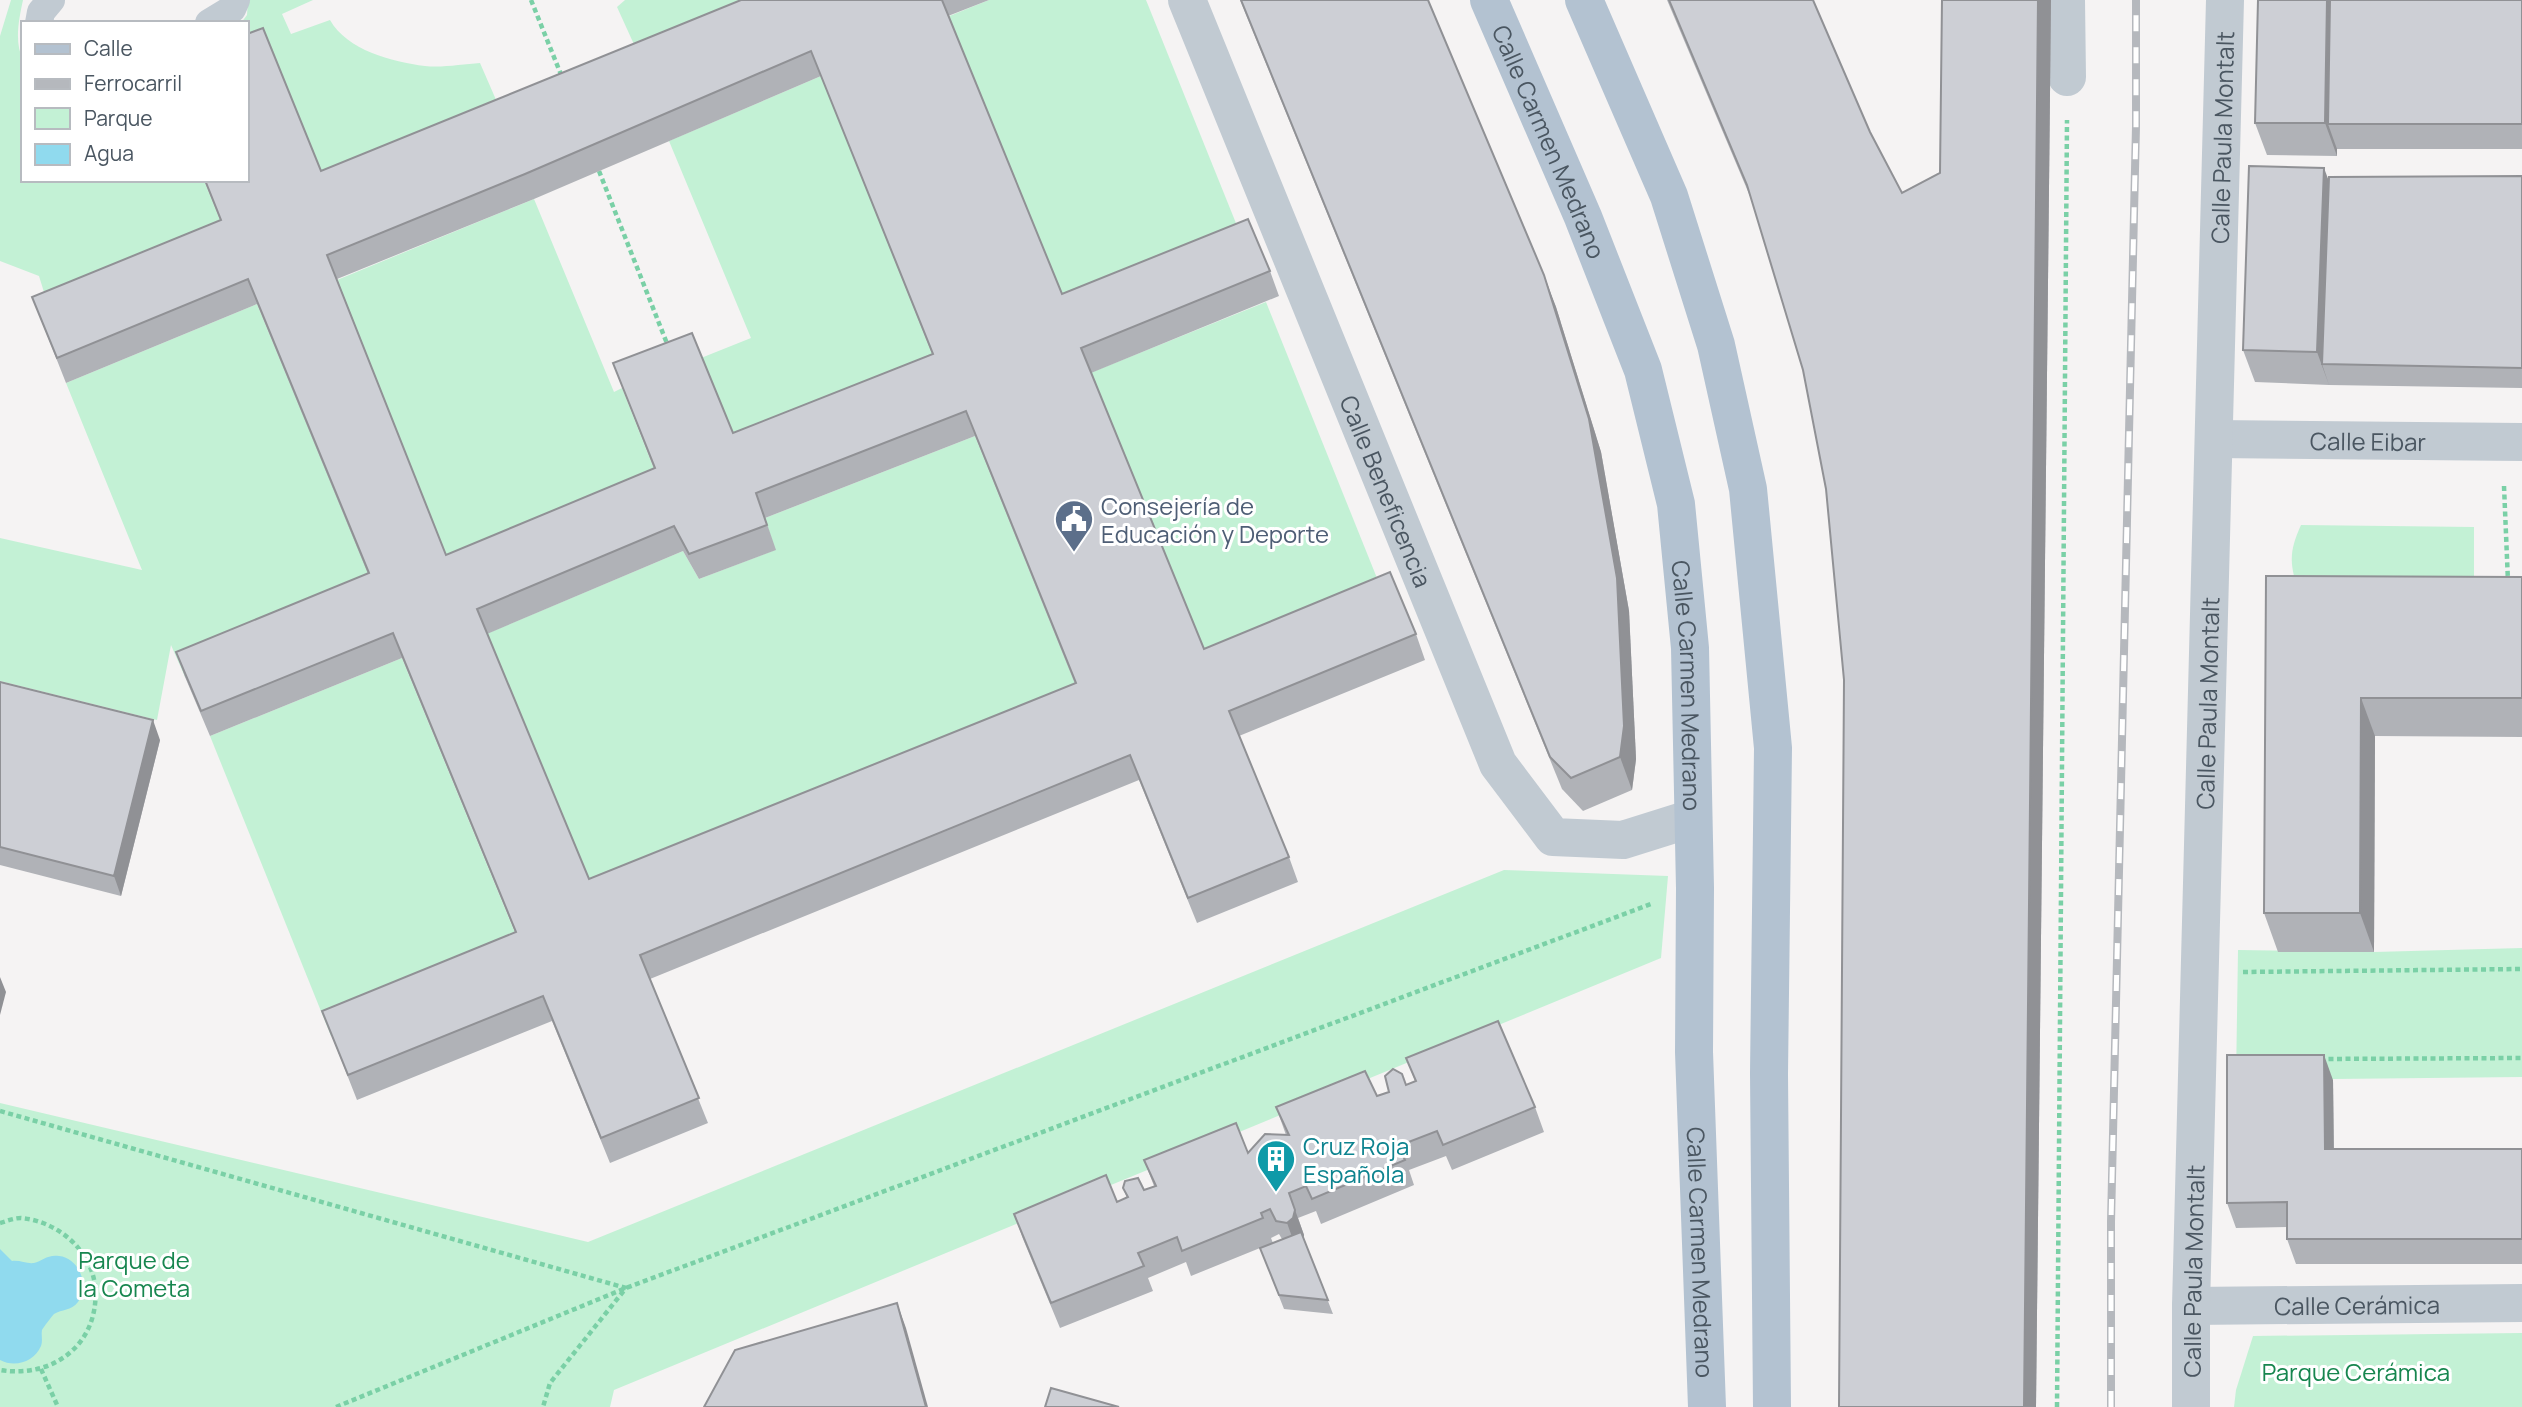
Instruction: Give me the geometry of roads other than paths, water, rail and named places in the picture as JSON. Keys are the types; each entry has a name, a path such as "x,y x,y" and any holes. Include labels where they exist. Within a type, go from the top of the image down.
{"main road":[{"name":"Calle Carmen Medrano","path":"1489,0 1583,217 1643,370 1676,504 1690,648 1695,888 1694,1052 1707,1407"},
{"path":"1584,0 1669,196 1716,345 1748,489 1773,748 1769,1074 1772,1407"}],"street":[{"name":"Calle Beneficencia","path":"1187,0 1498,764 1553,837 1623,840 1693,818"},
{"path":"2066,0 2067,77"},
{"name":"Calle Paula Montalt","path":"2191,1407 2199,972 2225,0"},
{"name":"Calle Eibar","path":"2214,439 2512,442"},
{"name":"Calle Cerámica","path":"2191,1306 2522,1303"}],"lane":[{"path":"39,21 41,12 51,0"},
{"path":"212,21 232,9 236,0"}],"water":[{"path":"0,1249 12,1261 31,1263 52,1256 66,1258 77,1267 83,1281 78,1302 54,1314 42,1330 42,1344 38,1352 29,1360 18,1363 0,1360"}],"railway":[{"path":"2111,1407 2111,1222 2136,126 2136,0"}],"place":[{"name":"Consejería de Educación y Deporte","path":"1074,553"},
{"name":"Cruz Roja Española","path":"1276,1193"}],"park label":[{"name":"Parque de la Cometa","path":"134,1273"},
{"name":"Parque Cerámica","path":"2356,1371"}]}
